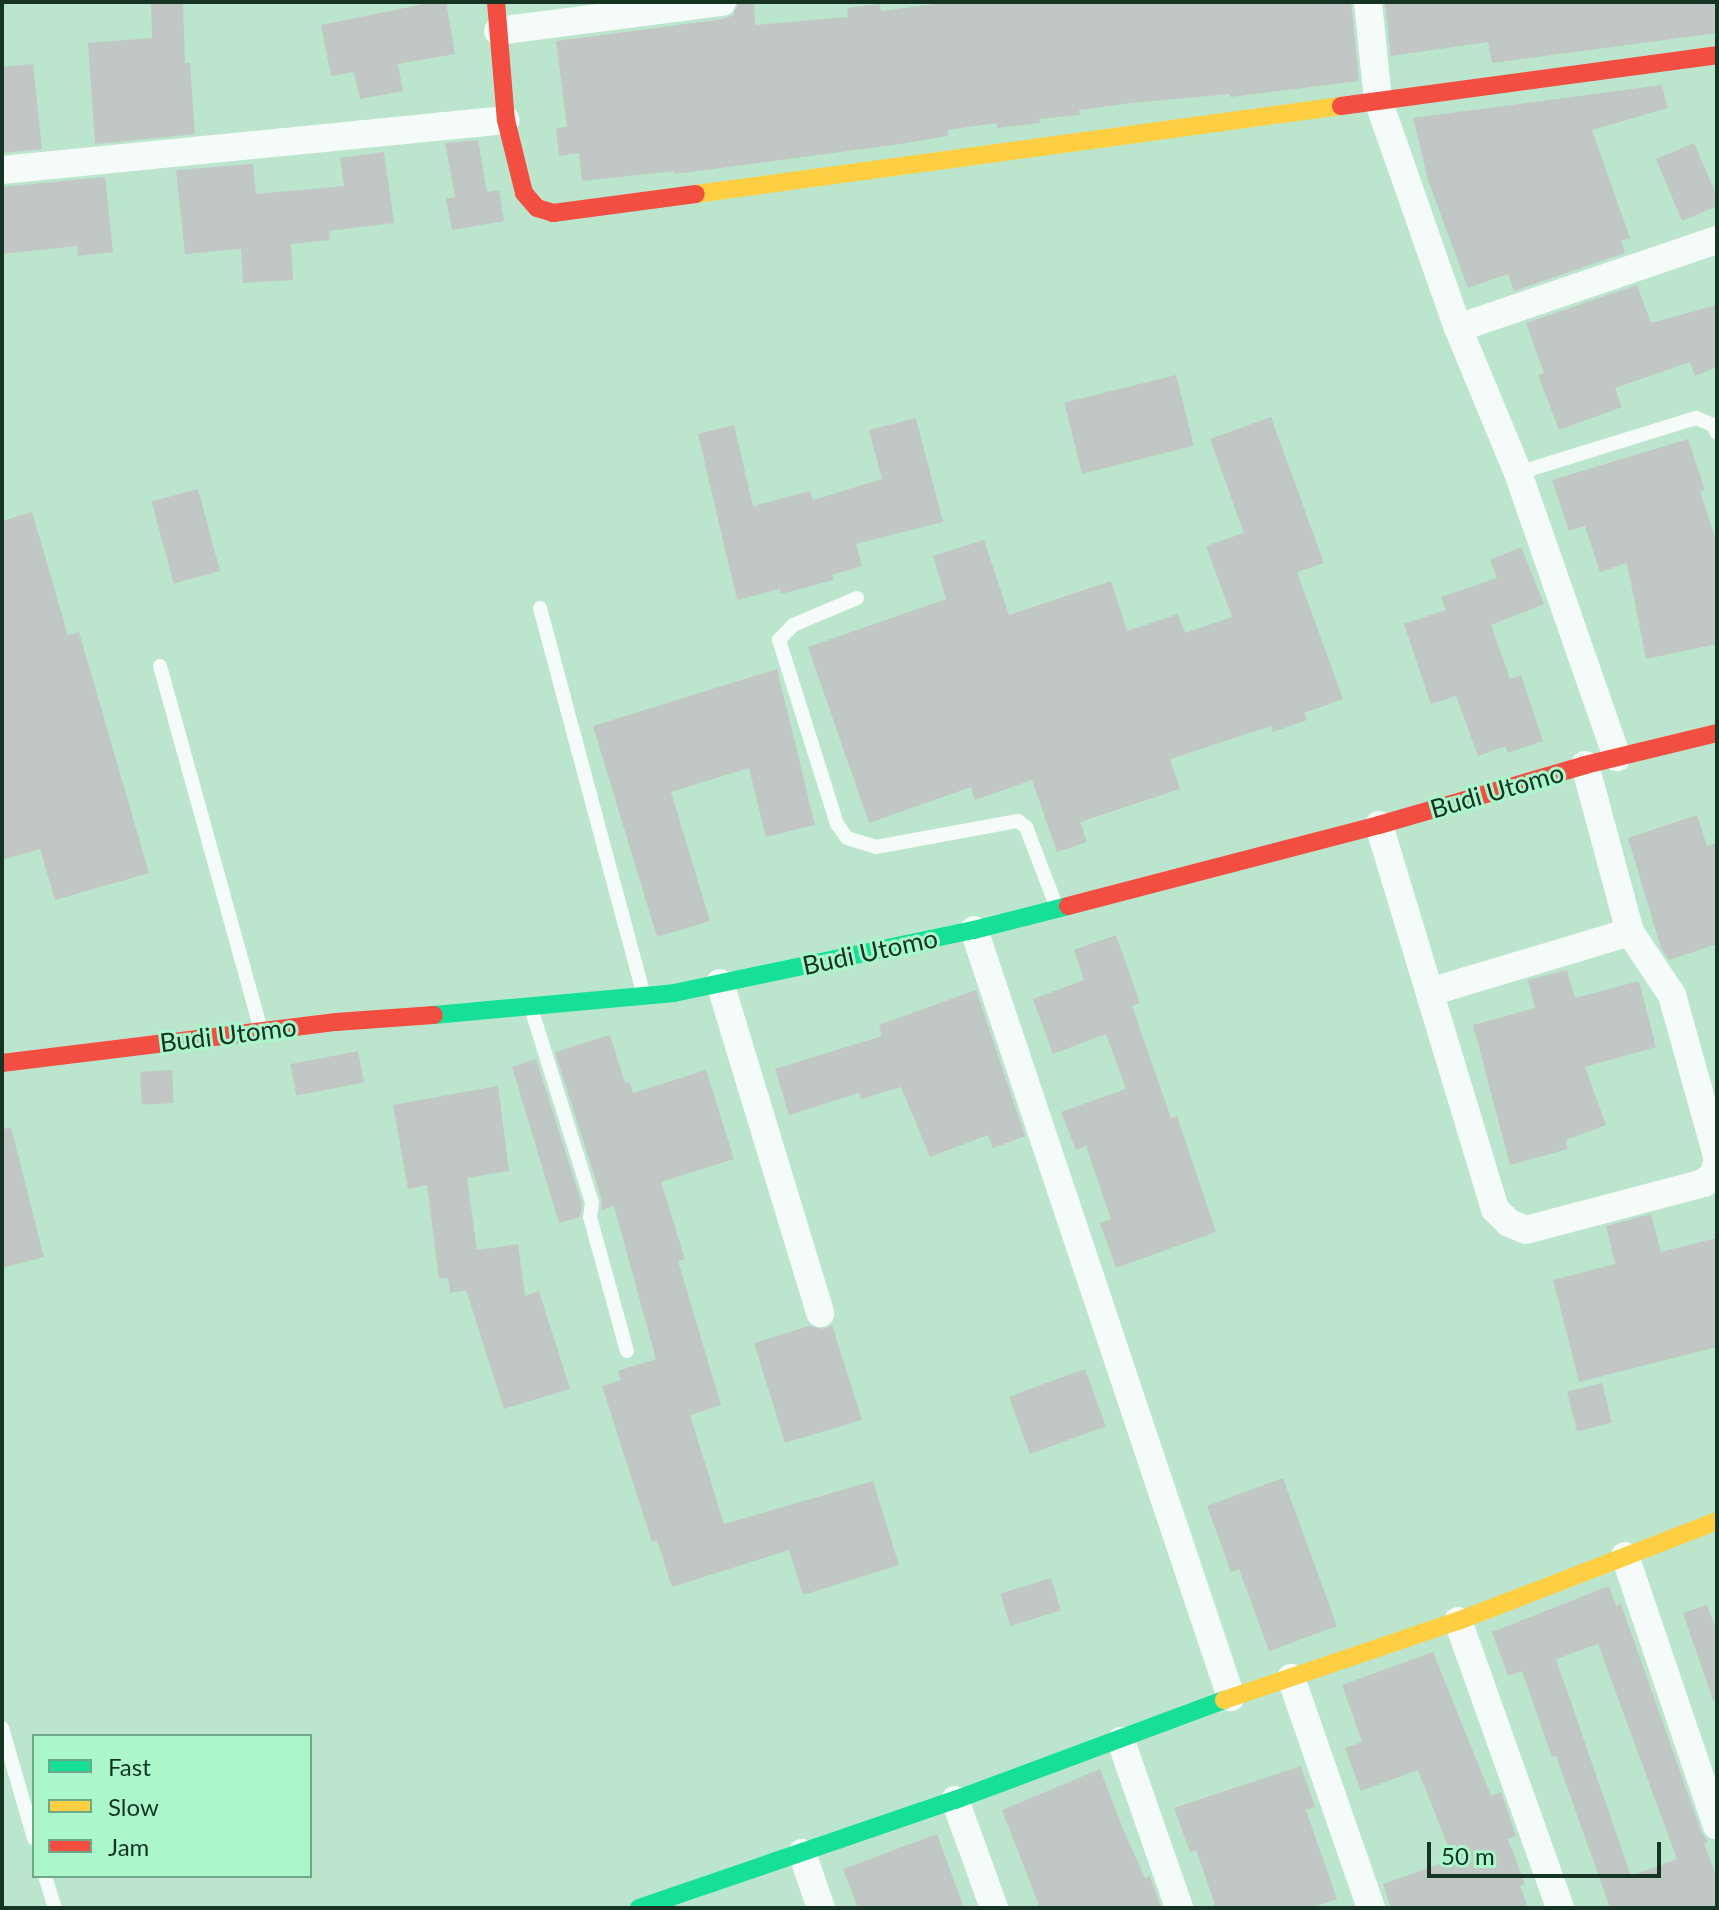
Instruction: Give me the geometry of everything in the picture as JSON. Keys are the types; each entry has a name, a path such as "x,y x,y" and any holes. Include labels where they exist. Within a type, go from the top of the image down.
{"street":[{"path":"496,2 506,120 524,193 537,208 553,213 1717,55"},
{"path":"498,31 722,2"},
{"path":"1368,2 1378,100 1458,328 1518,473 1617,757"},
{"path":"2,170 506,120"},
{"path":"1458,328 1717,240"},
{"name":"Budi Utomo","path":"2,1063 261,1031 644,996 720,983 974,930 1058,909 1379,825 1585,765 1717,733"},
{"path":"1585,765 1630,932 1672,995 1717,1156"},
{"path":"1379,825 1495,1209 1509,1223 1526,1230 1704,1183 1714,1174 1717,1163"},
{"path":"974,930 1231,1697"},
{"path":"1430,992 1630,932"},
{"path":"720,983 820,1313"},
{"path":"644,1907 1121,1741 1231,1697 1458,1621 1717,1521"},
{"path":"1625,1556 1717,1826"},
{"path":"1458,1621 1560,1908"},
{"path":"1291,1678 1371,1908"},
{"path":"1121,1741 1179,1908"},
{"path":"955,1800 994,1908"},
{"path":"802,1853 821,1908"}],"lane":[{"path":"1518,473 1696,418 1713,425 1717,433"},
{"path":"857,598 793,625 779,640 837,824 847,838 876,847 1018,821 1030,837 1058,909"},
{"path":"540,608 644,996"},
{"path":"160,666 261,1031"},
{"path":"531,1008 592,1203 590,1217 627,1351"},
{"path":"2,1728 32,1831"},
{"path":"46,1878 55,1908"}],"building":[{"path":"151,2 183,2 185,63 190,63 195,134 95,144 88,43 152,38"},
{"path":"446,2 455,54 398,64 403,91 360,99 354,72 331,76 321,25"},
{"path":"739,2 754,2 755,25 848,17 847,8 880,4 881,11 950,2 1351,2 1359,81 1230,97 1230,94 1132,103 1079,110 1080,115 1039,119 1040,123 997,128 997,123 948,130 948,136 900,144 675,174 675,171 582,181 579,153 559,156 556,128 567,127 556,41 724,19 733,15"},
{"path":"1385,2 1717,2 1717,33 1492,63 1488,42 1391,56"},
{"path":"33,64 42,149 2,153 2,67"},
{"path":"1662,85 1668,108 1592,130 1630,238 1621,241 1625,253 1514,291 1508,274 1468,288 1428,180 1413,118"},
{"path":"478,140 487,192 499,190 504,221 452,230 446,199 455,197 445,143"},
{"path":"1694,143 1717,196 1717,206 1682,221 1656,159"},
{"path":"384,152 394,223 329,231 330,240 291,244 293,280 243,283 241,249 185,254 176,170 253,164 256,194 344,186 340,158"},
{"path":"105,177 113,252 78,256 77,246 2,254 2,187"},
{"path":"1637,285 1651,323 1717,305 1717,367 1695,376 1690,362 1615,388 1622,407 1559,430 1538,375 1544,373 1526,323"},
{"path":"1176,375 1194,446 1082,474 1064,403"},
{"path":"1271,417 1324,563 1297,572 1343,699 1304,713 1307,720 1273,732 1271,726 1170,759 1180,789 1080,822 1087,842 1057,852 1032,780 975,800 971,787 869,823 808,647 946,599 933,556 984,540 1009,615 1111,581 1127,631 1178,614 1185,633 1232,617 1206,546 1244,533 1210,439"},
{"path":"916,418 943,522 856,544 862,566 832,575 834,580 781,594 780,589 737,600 698,434 734,425 753,506 810,491 813,500 882,479 869,430"},
{"path":"1688,439 1705,490 1700,491 1717,543 1717,644 1646,659 1627,563 1600,572 1585,526 1569,531 1552,480"},
{"path":"198,489 220,571 174,584 152,501"},
{"path":"32,512 68,635 79,632 149,873 55,900 40,849 2,860 2,521"},
{"path":"1521,547 1544,604 1491,625 1510,679 1521,675 1543,741 1508,753 1505,746 1478,756 1456,696 1431,704 1404,624 1446,610 1441,597 1497,578 1490,560"},
{"path":"777,669 815,825 766,837 749,768 671,792 710,921 657,937 593,726"},
{"path":"1697,815 1707,846 1717,843 1717,944 1669,960 1661,948 1628,838"},
{"path":"1116,935 1140,1003 1132,1006 1171,1118 1177,1116 1216,1232 1116,1268 1100,1223 1111,1219 1086,1146 1076,1150 1061,1112 1126,1089 1106,1034 1053,1054 1033,999 1084,980 1074,950"},
{"path":"1567,970 1575,998 1639,981 1656,1047 1585,1067 1606,1125 1566,1140 1568,1149 1510,1165 1473,1025 1535,1008 1528,980"},
{"path":"976,990 1025,1136 993,1148 988,1135 930,1157 901,1087 861,1099 859,1093 789,1115 775,1069 882,1036 879,1025"},
{"path":"610,1035 625,1083 630,1082 633,1093 706,1070 734,1159 661,1182 685,1259 678,1261 721,1405 690,1415 724,1524 873,1481 899,1565 803,1595 789,1550 672,1587 657,1540 652,1542 602,1386 621,1380 618,1371 656,1359 614,1206 601,1210 602,1200 555,1052"},
{"path":"358,1051 364,1082 296,1096 290,1064"},
{"path":"536,1059 582,1204 580,1217 559,1223 512,1067"},
{"path":"172,1070 174,1103 142,1105 140,1072"},
{"path":"498,1086 509,1171 467,1178 477,1250 518,1244 525,1296 539,1291 570,1389 504,1409 466,1290 450,1293 448,1278 439,1279 427,1185 408,1189 393,1105"},
{"path":"11,1128 44,1257 2,1268 2,1129"},
{"path":"1651,1214 1661,1252 1717,1238 1717,1347 1579,1382 1553,1280 1615,1264 1606,1226"},
{"path":"832,1325 862,1420 785,1443 754,1343 809,1326 824,1329"},
{"path":"1085,1369 1106,1426 1030,1454 1009,1397"},
{"path":"1602,1383 1612,1423 1577,1431 1567,1392"},
{"path":"1283,1478 1337,1626 1269,1651 1239,1569 1231,1572 1207,1506"},
{"path":"1051,1578 1061,1611 1010,1626 1000,1593"},
{"path":"1609,1586 1616,1606 1621,1604 1701,1831 1708,1842 1704,1843 1717,1878 1717,1908 1610,1908 1522,1671 1508,1676 1492,1632","holes":["1598,1644 1677,1859 1631,1876 1556,1659"]},
{"path":"1707,1605 1717,1632 1717,1699 1713,1700 1683,1613"},
{"path":"1433,1652 1491,1796 1501,1792 1516,1836 1508,1839 1525,1884 1520,1886 1528,1908 1391,1908 1383,1884 1453,1859 1418,1770 1361,1791 1345,1748 1362,1742 1342,1685"},
{"path":"1301,1766 1315,1807 1306,1810 1337,1899 1311,1908 1216,1908 1196,1850 1190,1852 1174,1808"},
{"path":"1100,1769 1123,1829 1145,1878 1150,1876 1161,1908 1040,1908 1002,1810"},
{"path":"937,1834 964,1908 858,1908 843,1869"}],"traffic: fast":[{"path":"434,1015 674,993 974,930 1068,906"},
{"path":"639,1908 955,1800 1224,1700"}],"traffic: slow":[{"path":"696,194 1341,106"},
{"path":"1224,1700 1458,1621 1717,1521"}],"traffic: jam":[{"path":"496,2 506,120 524,193 537,208 553,213 696,194"},
{"path":"1341,106 1717,55"},
{"path":"1068,906 1379,825 1585,765 1717,733"},
{"path":"2,1063 336,1022 434,1015"}]}
